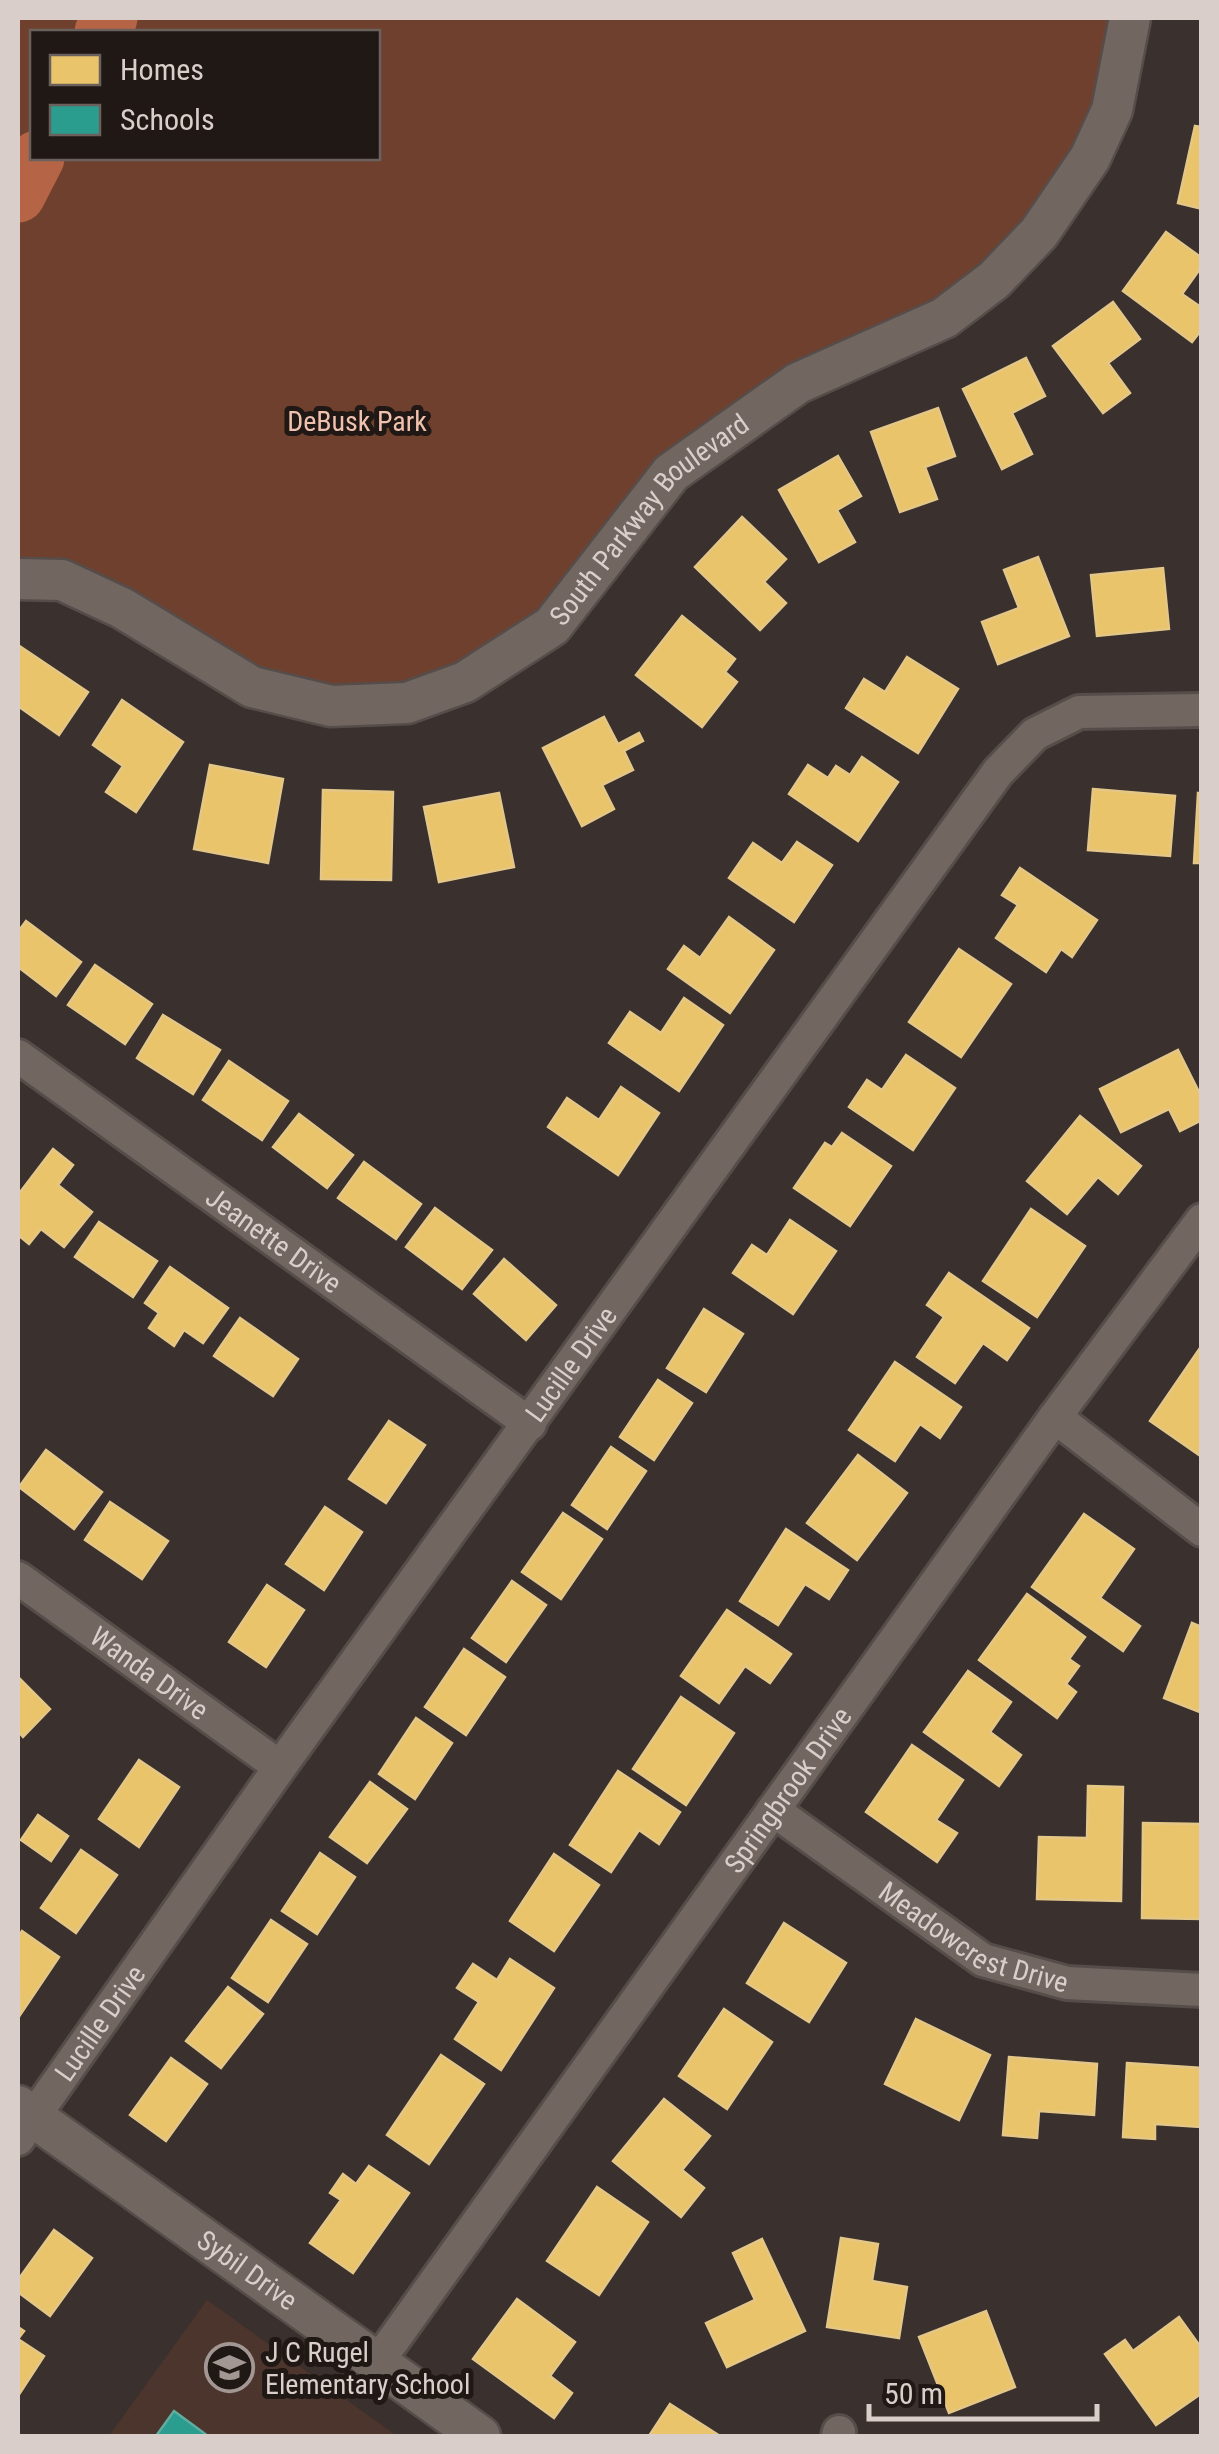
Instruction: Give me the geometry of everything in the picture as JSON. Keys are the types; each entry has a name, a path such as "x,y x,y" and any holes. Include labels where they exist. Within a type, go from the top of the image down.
{"street":[{"name":"South Parkway Boulevard","path":"18,579 62,580 122,608 252,687 331,706 407,703 465,682 552,626 671,473 798,383 944,318 994,280 1038,233 1090,158 1112,110 1130,18"},
{"name":"Lucille Drive","path":"23,2121 998,772 1035,734 1079,712 1202,710"},
{"name":"Jeanette Drive","path":"18,1056 530,1424"},
{"name":"Springbrook Drive","path":"378,2363 1055,1416 1202,1220"},
{"path":"1055,1416 1202,1530"},
{"name":"Wanda Drive","path":"18,1578 280,1767"},
{"name":"Meadowcrest Drive","path":"773,1810 983,1960 1067,1983 1202,1990"},
{"name":"Sybil Drive","path":"23,2121 480,2436"}],"shaded area":[{"name":"J C Rugel Elementary School","path":"207,2300 397,2436 109,2436"}],"green space":[{"name":"DeBusk Park","path":"18,18 1108,18 1096,116 1029,213 995,252 918,311 724,409 675,448 546,610 493,652 401,687 290,686 18,562"}],"building: Homes":[{"path":"1195,126 1202,127 1202,209 1178,203"},
{"path":"1166,232 1202,258 1202,266 1182,294 1202,308 1202,329 1192,342 1123,291"},
{"path":"1113,302 1140,339 1108,363 1130,393 1103,413 1053,346"},
{"path":"1026,358 1045,396 1012,413 1032,454 1002,469 963,389"},
{"path":"938,408 955,456 925,467 937,499 900,512 871,432"},
{"path":"838,456 861,496 837,510 855,542 819,562 779,490"},
{"path":"742,517 786,559 764,582 786,603 760,630 695,567"},
{"path":"1038,557 1069,636 998,664 982,622 1019,608 1004,570"},
{"path":"1163,568 1169,629 1097,636 1091,575"},
{"path":"682,616 735,659 725,672 737,682 702,727 636,675"},
{"path":"18,645 88,692 59,735 18,706"},
{"path":"907,657 958,689 918,753 846,708 864,679 885,692"},
{"path":"122,700 183,742 136,812 106,792 123,766 93,745"},
{"path":"604,717 618,744 639,733 643,741 624,751 633,770 602,785 614,809 582,826 543,748"},
{"path":"862,757 898,782 858,841 789,794 808,765 828,778 836,766 850,775"},
{"path":"210,765 283,779 268,863 194,849"},
{"path":"1093,789 1175,796 1170,856 1088,850"},
{"path":"323,790 393,792 391,880 321,879"},
{"path":"499,793 514,867 439,882 424,807"},
{"path":"1198,793 1202,794 1202,863 1194,863"},
{"path":"797,842 832,865 794,922 729,878 753,843 782,863"},
{"path":"1020,868 1097,920 1072,957 1061,949 1046,972 996,938 1018,905 1002,895"},
{"path":"729,917 774,950 730,1013 668,969 684,946 700,958"},
{"path":"26,921 81,962 56,996 18,967 18,932"},
{"path":"959,949 1011,984 961,1057 909,1022"},
{"path":"95,965 152,1004 125,1044 68,1005"},
{"path":"684,998 723,1025 679,1091 609,1043 630,1012 661,1033"},
{"path":"163,1015 220,1050 193,1094 137,1058"},
{"path":"1178,1050 1202,1098 1202,1120 1180,1131 1169,1109 1121,1132 1100,1089"},
{"path":"906,1055 955,1088 913,1150 849,1107 867,1080 882,1090"},
{"path":"229,1061 288,1101 262,1140 203,1100"},
{"path":"621,1087 659,1113 618,1175 548,1127 567,1098 599,1120"},
{"path":"299,1114 353,1155 327,1188 273,1147"},
{"path":"1080,1116 1141,1166 1118,1194 1098,1177 1067,1214 1027,1181"},
{"path":"842,1133 891,1166 850,1226 794,1188 825,1143 832,1147"},
{"path":"53,1149 73,1165 58,1185 92,1212 64,1247 41,1229 29,1244 18,1235 18,1195"},
{"path":"364,1162 421,1204 396,1239 338,1198"},
{"path":"435,1208 492,1250 462,1289 406,1247"},
{"path":"1031,1209 1085,1246 1037,1317 983,1281"},
{"path":"790,1220 836,1251 793,1314 733,1273 752,1245 767,1255"},
{"path":"99,1222 157,1261 133,1297 75,1257"},
{"path":"504,1259 556,1305 526,1340 474,1294"},
{"path":"170,1267 228,1308 203,1343 184,1330 174,1346 149,1328 159,1313 145,1303"},
{"path":"949,1273 1029,1328 1007,1360 983,1343 955,1383 917,1357 944,1317 927,1305"},
{"path":"704,1309 743,1334 706,1392 667,1368"},
{"path":"240,1318 298,1359 273,1396 214,1356"},
{"path":"1202,1348 1202,1457 1150,1421"},
{"path":"895,1362 961,1407 940,1438 920,1424 895,1461 849,1430"},
{"path":"658,1380 692,1403 654,1460 620,1437"},
{"path":"389,1421 425,1445 386,1503 349,1479"},
{"path":"611,1447 646,1471 607,1529 572,1505"},
{"path":"46,1450 102,1492 74,1529 19,1487"},
{"path":"858,1455 907,1493 857,1560 807,1523"},
{"path":"110,1502 168,1541 142,1579 85,1540"},
{"path":"325,1507 362,1532 324,1590 286,1564"},
{"path":"563,1513 602,1539 561,1599 522,1572"},
{"path":"1084,1514 1134,1549 1100,1598 1140,1626 1123,1651 1032,1587"},
{"path":"786,1529 848,1570 829,1599 805,1584 778,1625 740,1601"},
{"path":"512,1581 546,1605 506,1662 472,1638"},
{"path":"267,1585 304,1610 266,1667 229,1642"},
{"path":"1027,1594 1085,1637 1069,1659 1079,1666 1066,1684 1076,1692 1057,1718 979,1660"},
{"path":"727,1610 791,1654 770,1683 745,1666 719,1703 681,1676"},
{"path":"1192,1623 1202,1627 1202,1713 1164,1698"},
{"path":"464,1649 505,1677 466,1735 425,1707"},
{"path":"968,1671 1011,1702 990,1732 1021,1755 999,1786 924,1732"},
{"path":"18,1677 50,1709 23,1737 18,1731"},
{"path":"681,1697 734,1733 686,1805 633,1769"},
{"path":"416,1718 452,1743 415,1799 379,1774"},
{"path":"912,1745 963,1780 936,1820 957,1833 937,1862 866,1812"},
{"path":"139,1760 179,1787 139,1847 99,1819"},
{"path":"618,1771 680,1812 659,1844 639,1830 611,1872 570,1845"},
{"path":"370,1782 407,1809 367,1863 330,1837"},
{"path":"1088,1786 1123,1787 1121,1901 1037,1899 1039,1837 1087,1838"},
{"path":"38,1815 68,1836 51,1861 21,1840"},
{"path":"1143,1823 1202,1824 1202,1919 1142,1918"},
{"path":"81,1850 117,1875 76,1933 41,1908"},
{"path":"320,1853 355,1877 317,1934 282,1911"},
{"path":"554,1854 599,1885 554,1951 510,1921"},
{"path":"271,1920 307,1944 268,2002 232,1978"},
{"path":"784,1923 846,1963 809,2022 747,1983"},
{"path":"22,1931 59,1957 20,2015 18,1937"},
{"path":"510,1959 554,1988 501,2070 455,2039 479,2002 457,1988 473,1964 497,1980"},
{"path":"228,1987 263,2014 221,2068 186,2041"},
{"path":"724,2009 772,2042 727,2109 679,2076"},
{"path":"916,2019 990,2055 959,2120 885,2084"},
{"path":"441,2055 484,2084 429,2164 387,2135"},
{"path":"1009,2057 1097,2064 1094,2115 1039,2111 1037,2138 1003,2135"},
{"path":"171,2058 207,2084 166,2141 130,2115"},
{"path":"1127,2063 1202,2068 1200,2127 1155,2124 1155,2139 1123,2137"},
{"path":"664,2099 710,2136 682,2170 704,2188 681,2217 613,2161"},
{"path":"369,2166 409,2193 353,2273 310,2243 341,2200 330,2193 343,2174 356,2184"},
{"path":"597,2187 648,2222 599,2295 547,2261"},
{"path":"54,2230 92,2258 50,2316 18,2292 18,2280"},
{"path":"841,2238 878,2244 872,2281 907,2287 899,2338 827,2327"},
{"path":"762,2239 805,2331 727,2367 706,2323 755,2300 733,2253"},
{"path":"517,2299 575,2342 550,2376 572,2393 554,2418 473,2359"},
{"path":"986,2311 1015,2387 949,2413 919,2337"},
{"path":"1179,2317 1202,2349 1202,2393 1156,2425 1105,2354 1125,2340 1133,2351"},
{"path":"18,2339 44,2356 18,2396"},
{"path":"670,2404 720,2436 649,2436"}],"building: Schools":[{"path":"174,2411 208,2436 156,2436"}],"waterway":[{"path":"103,30 110,18"},
{"path":"18,195 36,160"}],"place":[{"name":"J C Rugel Elementary School","path":"230,2368"}]}
